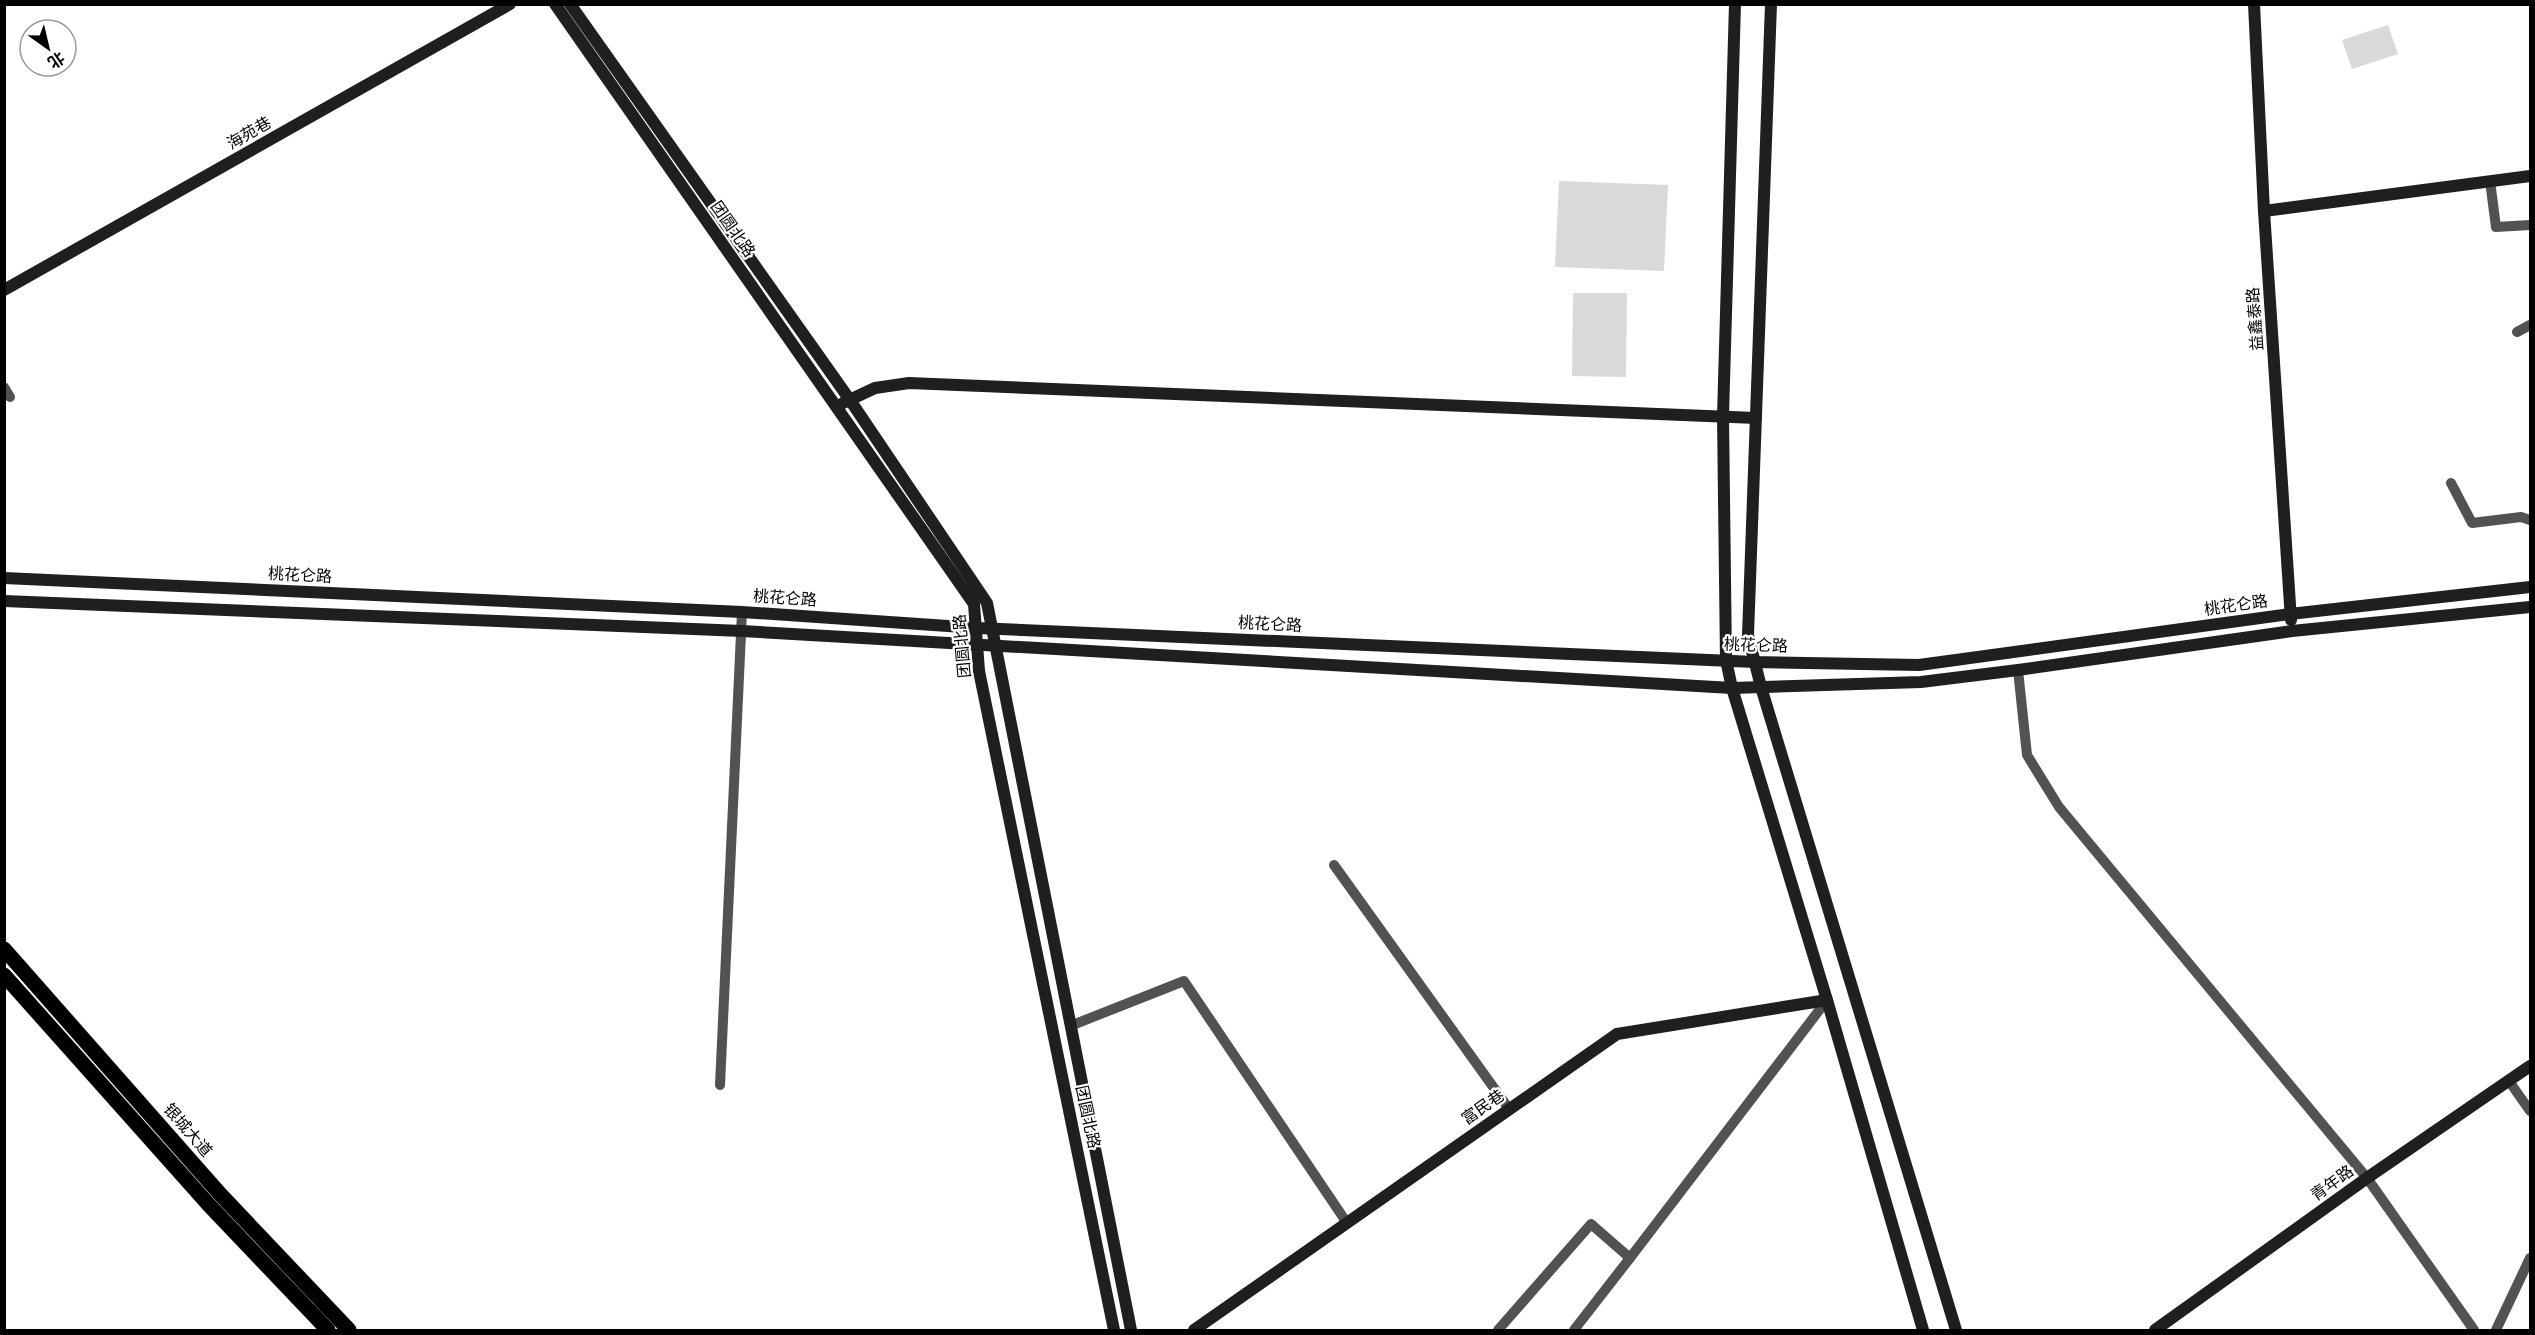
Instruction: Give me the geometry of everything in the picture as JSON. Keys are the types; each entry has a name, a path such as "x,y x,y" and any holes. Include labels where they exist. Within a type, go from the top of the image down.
{"main road":[{"name":"海苑巷","path":"4,291 510,4"},
{"name":"团圆北路","path":"555,4 974,604 979,671 1114,1330"},
{"name":"团圆北路","path":"570,4 850,400 987,603 1131,1330"},
{"path":"1735,4 1723,416 1726,660 1732,688 1827,1000 1923,1330"},
{"path":"1771,4 1748,634 1761,687 1956,1330"},
{"name":"益鑫泰路","path":"2254,4 2264,211 2292,631"},
{"path":"2264,211 2530,176"},
{"path":"837,406 875,388 909,383 1756,418"},
{"name":"桃花仑路","path":"4,578 742,612 977,628 1755,662 1919,665 2290,614 2530,587"},
{"name":"桃花仑路","path":"4,601 742,631 1732,688 1921,682 2292,631 2530,607"},
{"name":"银城大道","path":"4,949 220,1194 349,1330"},
{"name":"银城大道","path":"4,975 209,1205 328,1330"},
{"name":"富民巷","path":"1194,1330 1617,1035 1827,1000"},
{"name":"青年路","path":"2155,1330 2367,1178 2530,1066"}],"street":[{"path":"2490,181 2496,228 2530,225"},
{"path":"2517,332 2530,325"},
{"path":"2451,483 2472,523 2521,516 2530,520"},
{"path":"720,1085 742,612"},
{"path":"2018,670 2027,755 2059,807 2367,1178 2474,1330"},
{"path":"1334,865 1509,1109"},
{"path":"1070,1026 1184,981 1347,1223"},
{"path":"1574,1330 1827,1000"},
{"path":"2509,1082 2530,1111"},
{"path":"1498,1330 1591,1224 1630,1258"},
{"path":"2496,1330 2530,1258"}],"shaded area":[{"path":"2388,25 2398,54 2352,69 2342,40"},
{"path":"1559,181 1668,185 1664,271 1555,267"},
{"path":"1573,293 1627,293 1626,377 1572,376"}]}
